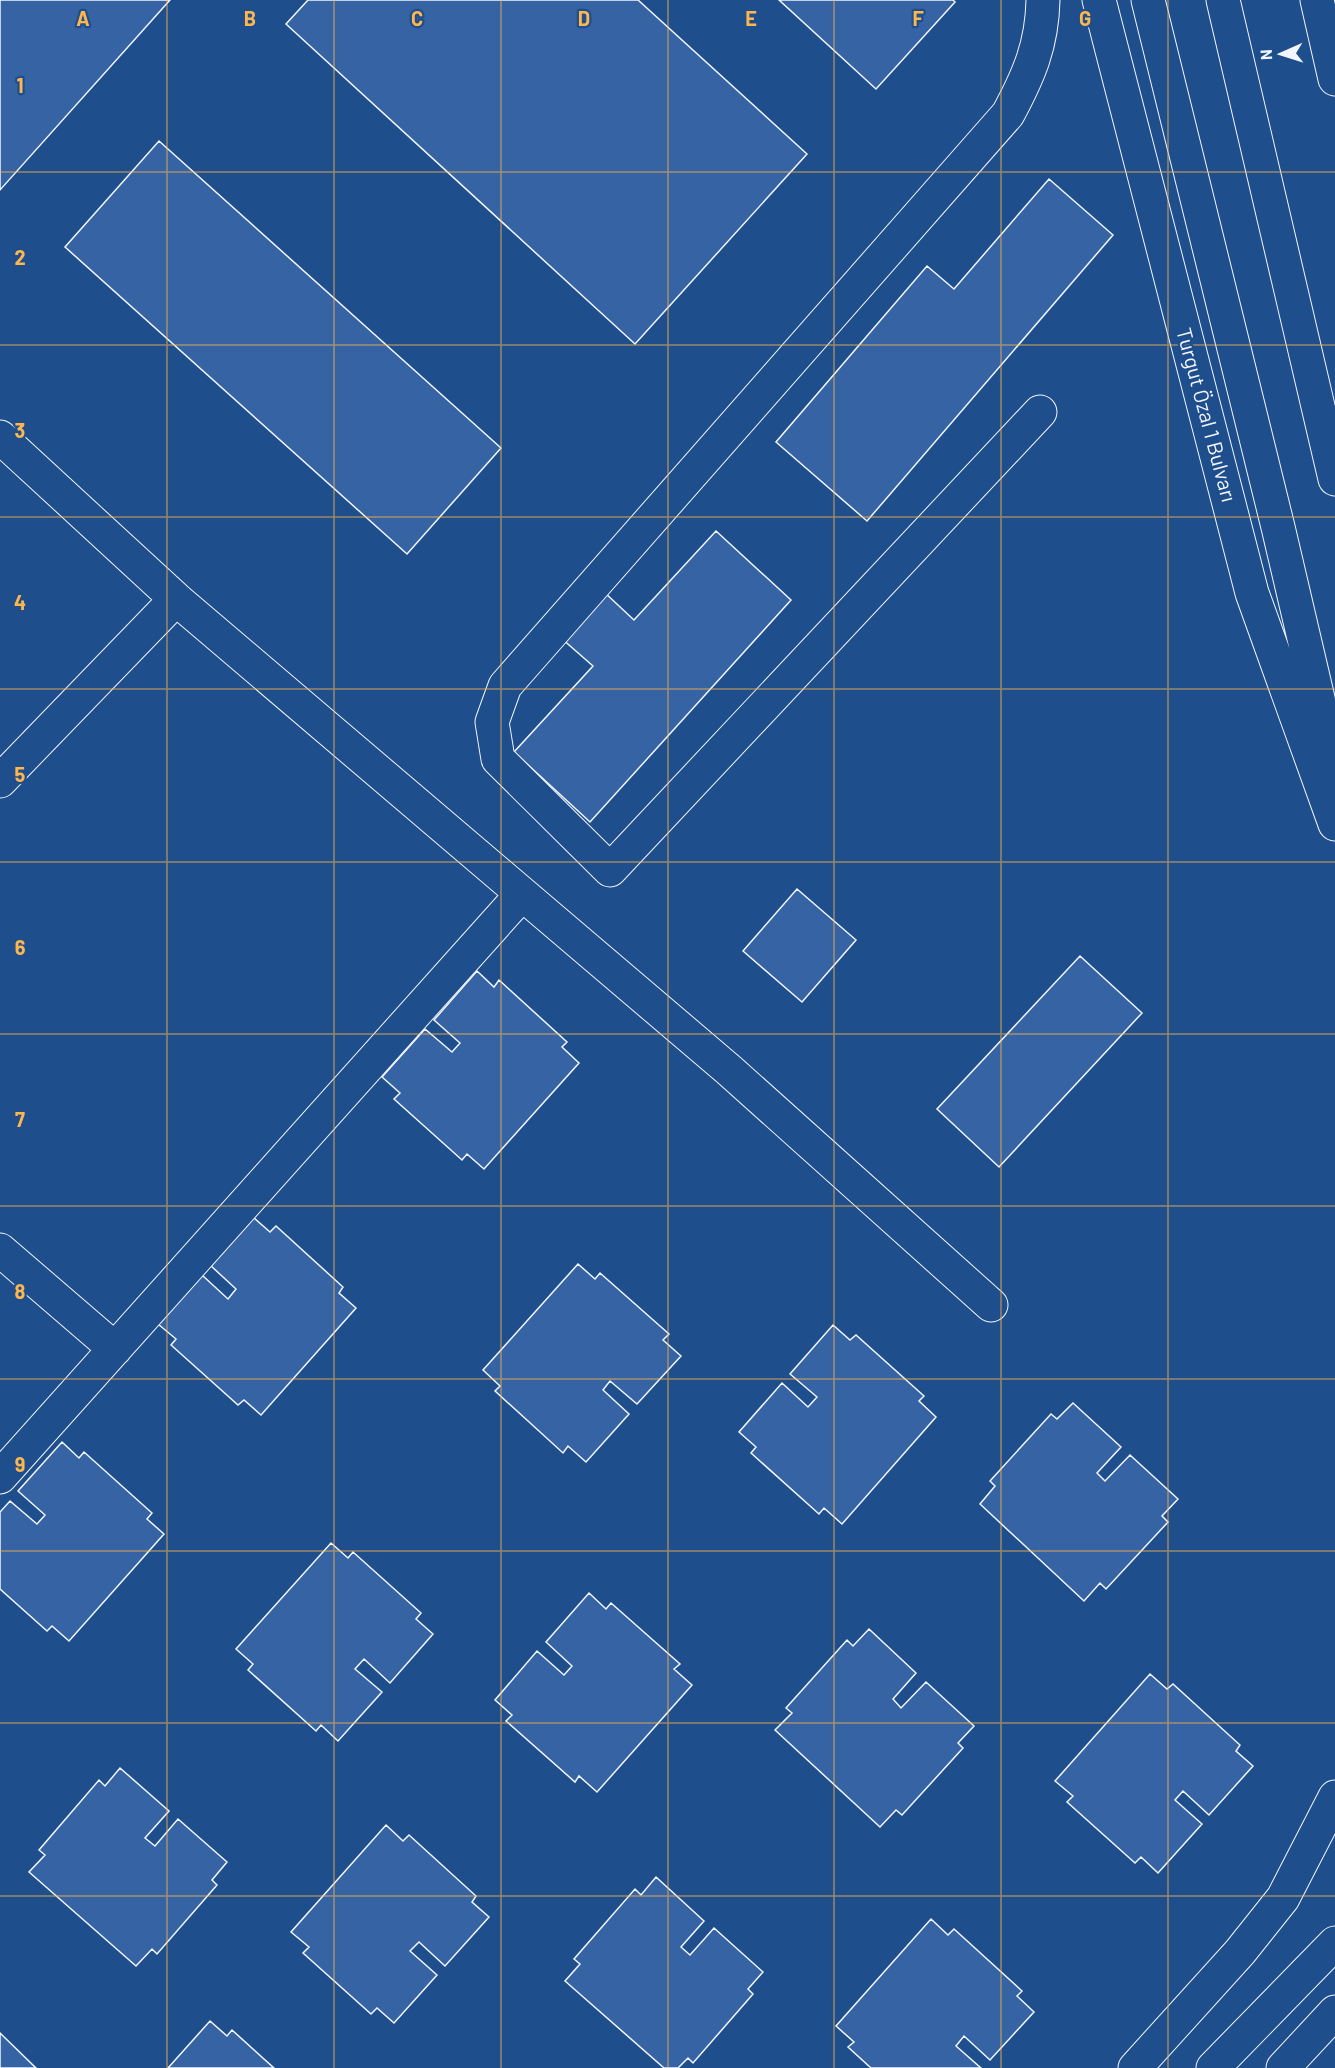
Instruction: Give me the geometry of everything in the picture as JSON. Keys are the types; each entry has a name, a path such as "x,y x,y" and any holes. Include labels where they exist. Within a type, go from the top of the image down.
{"main road":[{"path":"1040,412 610,870 498,759 492,722 505,686 1008,114 1031,71 1042,26 1043,0"},
{"name":"Turgut Özal 1 Bulvarı","path":"1099,0 1252,593 1335,824"},
{"name":"Turgut Özal 1 Bulvarı","path":"1148,0 1278,527 1335,771"},
{"path":"1223,0 1335,479"},
{"path":"1317,0 1335,79"},
{"path":"0,437 176,599 729,1070 991,1305"},
{"path":"0,781 176,599"},
{"path":"0,1477 522,894"},
{"path":"0,1250 115,1349"},
{"path":"1134,2068 1240,1952 1283,1898 1335,1797"},
{"path":"1213,2068 1335,1943"},
{"path":"1282,2068 1335,2012"}],"building":[{"path":"0,0 170,0 0,190"},
{"path":"308,0 638,0 807,154 635,344 286,24"},
{"path":"779,0 953,0 955,2 876,89"},
{"path":"159,141 501,448 407,554 65,247"},
{"path":"1049,179 1113,235 867,521 776,442 927,266 954,289"},
{"path":"716,531 791,600 590,822 514,752 593,666 561,638 603,591 634,620"},
{"path":"797,889 856,940 802,1002 743,951"},
{"path":"1080,956 1142,1013 999,1167 937,1109"},
{"path":"477,971 494,987 499,980 567,1042 562,1047 579,1063 484,1169 467,1154 462,1160 394,1099 400,1093 382,1077 425,1029 452,1052 460,1043 434,1020"},
{"path":"253,1217 270,1232 276,1226 343,1287 339,1293 356,1308 261,1415 244,1400 238,1405 171,1345 176,1339 158,1324 202,1275 228,1299 236,1289 210,1265"},
{"path":"578,1264 595,1279 600,1273 669,1334 663,1340 681,1356 637,1404 610,1381 603,1390 629,1414 586,1462 568,1446 563,1453 495,1391 500,1386 483,1370"},
{"path":"833,1325 850,1340 856,1335 924,1396 919,1401 936,1417 842,1524 824,1508 819,1514 751,1453 756,1447 739,1432 782,1383 808,1407 817,1397 790,1374"},
{"path":"1073,1403 1121,1447 1097,1473 1105,1481 1130,1455 1178,1499 1162,1516 1168,1522 1106,1589 1100,1583 1084,1601 980,1504 995,1486 990,1481 1051,1414 1057,1419"},
{"path":"62,1442 79,1458 84,1452 152,1513 147,1519 164,1534 69,1641 52,1626 47,1631 0,1589 0,1512 10,1501 37,1524 45,1515 18,1491"},
{"path":"331,1543 348,1558 353,1552 421,1613 416,1619 433,1634 390,1683 364,1659 355,1669 382,1692 338,1741 321,1725 316,1731 248,1670 253,1664 236,1649"},
{"path":"589,1593 606,1609 611,1603 680,1664 674,1669 692,1685 597,1792 579,1776 575,1782 506,1721 512,1715 495,1700 537,1651 564,1675 572,1666 546,1642"},
{"path":"869,1629 916,1673 893,1699 901,1708 926,1682 974,1726 958,1743 963,1748 902,1815 896,1810 880,1827 775,1730 792,1713 786,1708 847,1640 853,1646"},
{"path":"1150,1674 1167,1689 1173,1684 1240,1745 1236,1751 1253,1766 1209,1815 1183,1791 1175,1800 1202,1824 1158,1873 1141,1857 1135,1863 1067,1802 1073,1796 1055,1781"},
{"path":"120,1768 169,1811 145,1838 155,1846 178,1819 227,1862 212,1880 217,1885 157,1954 152,1949 136,1966 29,1872 45,1855 39,1850 99,1780 105,1786"},
{"path":"386,1825 403,1841 409,1835 476,1896 472,1902 489,1917 445,1966 419,1942 410,1951 437,1975 394,2023 377,2008 371,2014 303,1953 309,1947 291,1932"},
{"path":"656,1877 704,1921 681,1947 690,1955 714,1928 763,1972 748,1989 753,1994 693,2063 688,2058 678,2068 664,2068 565,1981 580,1964 574,1959 635,1889 641,1895"},
{"path":"931,1919 948,1935 954,1929 1022,1991 1017,1996 1034,2012 990,2060 964,2036 956,2046 981,2068 871,2068 848,2047 854,2042 836,2026"},
{"path":"210,2021 227,2036 232,2030 274,2068 168,2068"},
{"path":"0,2033 36,2068 0,2068"}]}
